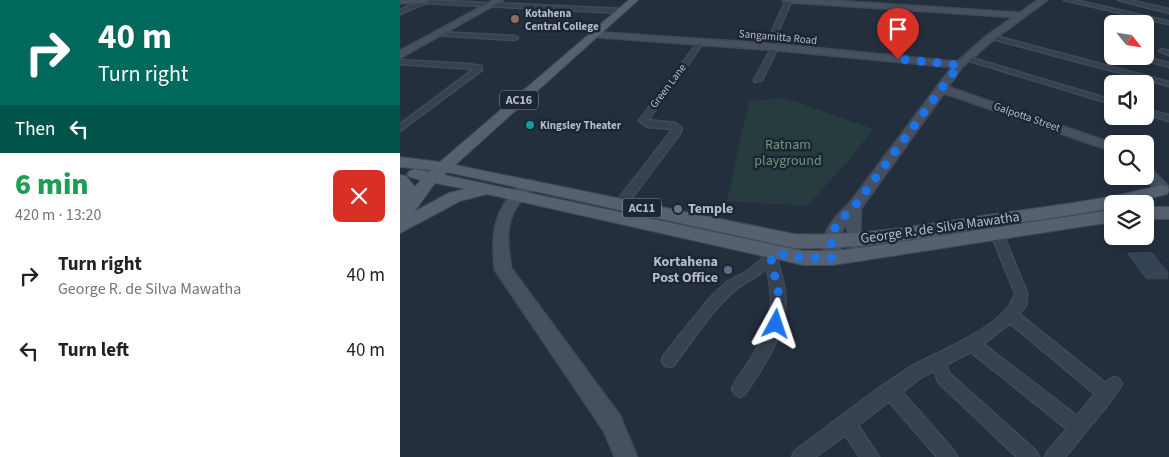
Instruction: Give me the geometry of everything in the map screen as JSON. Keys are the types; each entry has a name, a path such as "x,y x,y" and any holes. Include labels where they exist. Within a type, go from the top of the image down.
{"main road":[{"name":"AC16","path":"444,173 596,39 596,35 634,0"},
{"path":"789,0 1022,15"},
{"path":"831,250 834,230 843,217 854,207 962,62 991,37 1043,0"},
{"path":"400,1 426,1"},
{"path":"401,61 437,34 495,2"},
{"name":"Sangamitta Road","path":"596,35 962,62"},
{"name":"Galpotta Street","path":"942,89 1104,144"},
{"path":"400,162 444,173"},
{"path":"400,173 444,173"},
{"path":"404,211 444,173"},
{"path":"400,227 444,173"},
{"name":"George R. de Silva Mawatha","path":"444,173 523,190 774,256 803,258 831,250 996,234 1104,217"},
{"name":"George R. de Silva Mawatha","path":"444,173 497,191 523,190 621,204 831,250"},
{"path":"1154,179 1164,188 1163,199 1169,205"},
{"path":"400,180 408,188 404,211"},
{"name":"George R. de Silva Mawatha","path":"858,247 1106,204 1164,188"},
{"path":"523,190 503,215 500,247 504,270 612,424 626,457"},
{"path":"400,227 455,197 468,192 497,191"},
{"path":"854,207 853,228 858,247"},
{"path":"1154,213 1169,213"}],"street":[{"path":"758,80 789,0"},
{"path":"1067,0 1166,24"},
{"path":"1121,0 1169,11"},
{"path":"400,12 426,1 495,2 622,11"},
{"path":"437,34 515,38"},
{"path":"991,37 1169,84"},
{"name":"Green Lane","path":"621,204 677,132 678,128 675,126 648,124 643,121 702,42"},
{"path":"400,128 478,70 478,68 468,66 401,61"},
{"path":"1154,61 1169,65"},
{"path":"962,62 1104,100"},
{"path":"1154,114 1169,118"},
{"path":"800,457 915,373 938,363 972,344 1010,315 1019,305 1021,293 996,234"},
{"path":"669,360 715,302 731,286 752,274 774,256"},
{"path":"740,389 766,347 776,324 779,296 774,256"},
{"path":"1010,315 1110,389 1054,457"},
{"path":"972,344 1079,428"},
{"path":"938,363 944,378 1030,457"},
{"path":"890,390 948,457"},
{"path":"847,422 870,457"}],"green space":[{"name":"Ratnam playground","path":"785,98 873,129 850,159 807,206 727,201 749,101"}],"building":[{"path":"1152,251 1169,272 1169,280 1146,280 1125,252"}],"place":[{"name":"Kotahena Central College","path":"515,19"},
{"name":"Kingsley Theater","path":"530,125"},
{"name":"Temple","path":"678,209"},
{"name":"Kortahena Post Office","path":"728,270"}],"route":[{"path":"776,324 779,296 771,258 777,253 803,258 833,258 830,242 834,230 843,217 854,207 959,65 898,59"}]}
